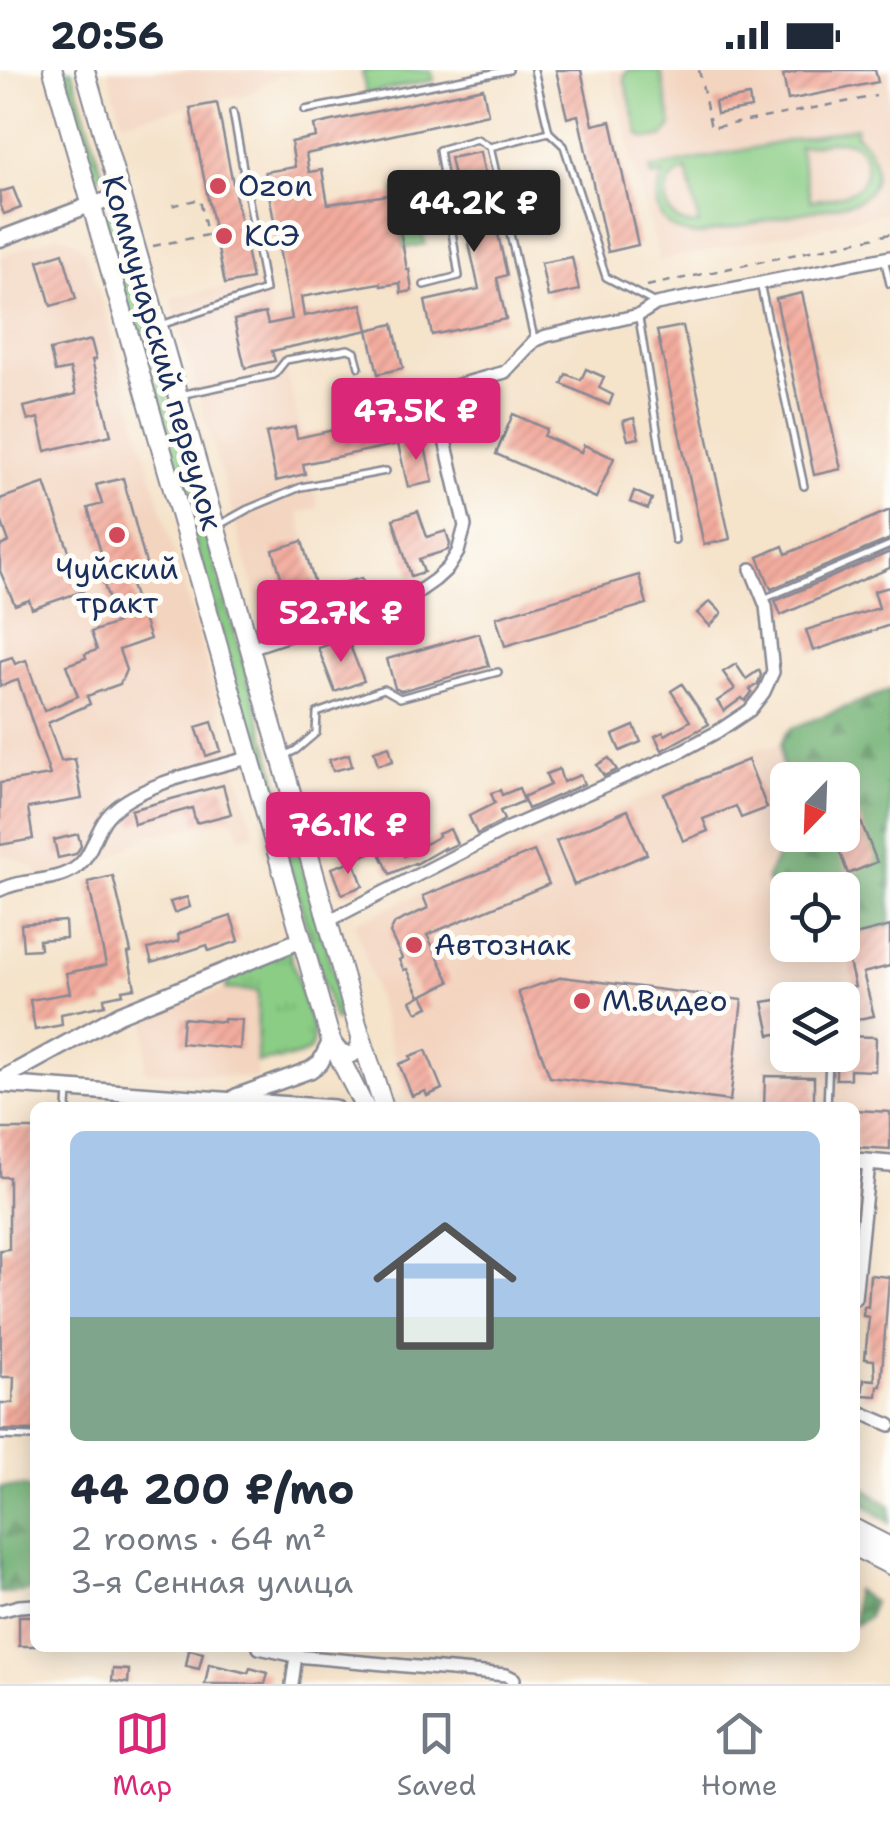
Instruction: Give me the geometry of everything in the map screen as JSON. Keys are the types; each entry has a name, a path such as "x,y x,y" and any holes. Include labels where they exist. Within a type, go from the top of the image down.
{"main road":[{"name":"Коммунарский переулок","path":"52,70 330,1040 362,1102"},
{"name":"Коммунарский переулок","path":"85,70 382,1102"},
{"path":"0,1082 120,1014 302,940"},
{"path":"228,1100 310,1070 320,1062 330,1040 341,1053 350,1055 358,1050 360,1034"},
{"path":"0,1082 254,1102"},
{"path":"862,1162 890,1164"},
{"path":"860,1532 890,1547"},
{"path":"860,1550 890,1565"}],"street":[{"path":"0,239 121,196"},
{"path":"250,648 418,592 448,568 458,552 465,526 438,416 439,395 444,389 505,372 534,341 546,336 638,315 656,304 887,258"},
{"path":"328,921 511,827 676,754 750,710 773,672 764,600 751,569"},
{"path":"0,890 76,868 85,859 106,818 141,794 174,779 248,758"},
{"path":"860,1201 862,1162"},
{"path":"860,1412 890,1425"},
{"path":"0,1611 30,1606"},
{"path":"278,1652 506,1676 517,1681"},
{"path":"292,1684 296,1656"}],"lane":[{"path":"305,110 509,70"},
{"path":"534,70 548,132 564,146 606,276 656,304"},
{"path":"158,325 265,290 232,112"},
{"path":"490,147 548,132"},
{"path":"424,285 458,276 438,150 477,139 490,147 534,341"},
{"path":"887,258 890,284"},
{"path":"760,283 804,486"},
{"path":"638,315 675,540"},
{"path":"178,396 274,375 286,360 348,349 356,352 359,367"},
{"path":"216,527 301,487 386,471"},
{"path":"764,600 890,545"},
{"path":"282,758 316,733 317,713 384,689 400,698 498,672"},
{"path":"827,1102 829,1072"},
{"path":"67,1102 68,1088"},
{"path":"0,1436 30,1436"}],"path":[{"path":"699,70 710,128 876,96"},
{"path":"152,247 207,235 200,199 171,206"},
{"path":"630,290 890,234"}],"shaded area":[{"path":"108,70 307,70 278,76 249,94 122,121"},
{"path":"610,70 890,70 890,212 659,261"},
{"path":"59,235 74,241 84,251 93,271 255,833 240,837 235,821 145,836 112,859 45,890 36,868 7,855 0,857 0,257"},
{"path":"262,280 318,507 298,513 328,611 266,631 171,298"},
{"path":"781,744 782,762 770,762 770,852 779,852 767,878 770,962 860,962 860,934 890,926 890,1154 860,1152 860,1102 416,1102 405,1095 355,922 759,748"},
{"path":"226,989 258,991 256,1078 145,1071 147,1016"}],"green space":[{"path":"60,70 72,70 103,175 92,178"},
{"path":"431,70 434,80 366,94 362,72"},
{"path":"629,70 661,73 672,125 664,136 639,135 624,78"},
{"path":"856,127 856,135 869,151 875,170 871,187 855,202 697,235 674,229 661,216 657,197 664,175 652,177 650,169","holes":["849,142 860,150 866,163 865,176 852,191 811,201 799,147","687,170 699,224 677,219 666,203 669,184"]},
{"path":"413,187 425,244 404,248 395,190"},
{"path":"114,214 346,1017 334,1020 101,218"},
{"path":"890,690 890,926 860,934 860,872 770,872 770,886 767,878 779,852 860,852 860,762 782,762 781,744 792,728"},
{"path":"289,950 313,1031 312,1045 300,1055 257,1062 258,991 226,989 228,979 234,972"},
{"path":"860,1485 890,1505 890,1523 860,1502"},
{"path":"0,1487 25,1487 30,1489 30,1589 0,1593"},
{"path":"860,1593 873,1602 868,1617 860,1622"}],"building":[{"path":"556,70 581,70 593,125 611,121 638,245 608,252 578,115 567,118"},
{"path":"796,70 875,70 878,82 788,100 783,75"},
{"path":"483,88 488,114 306,154 309,172 322,170 328,204 394,194 412,291 401,293 400,283 380,283 301,297 304,316 362,304 368,330 272,351 275,361 245,368 234,320 265,313 268,324 292,319 265,172 295,167 291,142 316,137 314,125"},
{"path":"749,96 751,108 717,114 715,102"},
{"path":"217,103 252,279 225,284 190,108"},
{"path":"480,152 507,275 497,278 506,319 432,335 425,301 479,289 450,158"},
{"path":"13,188 21,208 4,214 0,192"},
{"path":"63,253 76,299 51,306 38,261"},
{"path":"572,257 579,290 548,297 541,263"},
{"path":"802,293 841,469 814,475 776,299"},
{"path":"393,324 403,368 378,374 368,330"},
{"path":"683,326 730,539 704,545 657,331"},
{"path":"91,340 96,359 92,360 111,435 46,451 38,418 28,421 24,407 76,394 70,369 55,372 50,350"},
{"path":"586,369 604,377 599,388 613,395 609,405 562,384 566,374 581,380"},
{"path":"475,395 477,407 466,409 471,431 459,434 452,400"},
{"path":"513,414 547,429 544,436 581,452 584,445 614,458 596,498 496,454"},
{"path":"393,417 398,444 303,464 305,474 276,481 266,433 295,427 297,438"},
{"path":"634,418 639,438 628,440 623,421"},
{"path":"423,438 433,482 408,487 398,444"},
{"path":"123,478 146,564 125,569 150,639 119,650 126,670 120,684 87,696 90,704 48,723 61,761 75,759 82,799 28,808 33,839 0,845 0,783 50,775 18,680 0,686 0,661 12,657 15,664 26,660 44,711 78,696 66,665 97,650 91,632 117,623 103,582 109,580 88,508 102,504 96,485"},
{"path":"45,483 83,591 32,609 29,600 15,605 0,571 0,546 9,542 0,517 0,499"},
{"path":"634,491 652,499 648,509 630,502"},
{"path":"890,510 890,539 771,589 758,557 783,546 786,554"},
{"path":"418,511 427,537 446,531 450,544 448,550 419,559 424,572 411,576 393,519"},
{"path":"302,541 320,601 291,610 273,550"},
{"path":"890,552 890,568 781,615 775,601"},
{"path":"639,575 647,604 505,646 496,617"},
{"path":"362,578 367,594 348,599 343,583"},
{"path":"890,587 890,625 813,651 806,630 879,608 874,591"},
{"path":"710,601 722,613 710,626 697,613"},
{"path":"479,633 489,666 401,691 395,688 387,659"},
{"path":"347,638 364,681 335,692 318,648"},
{"path":"736,664 746,679 759,670 761,675 745,701 742,698 724,711 717,701 735,689 723,672"},
{"path":"682,684 709,724 662,750 655,736 663,732 665,735 690,721 671,691"},
{"path":"212,722 221,751 206,756 196,727"},
{"path":"634,726 641,742 620,751 613,735"},
{"path":"389,746 393,761 378,765 374,751"},
{"path":"349,754 352,766 333,771 329,760"},
{"path":"609,758 617,770 604,776 597,765"},
{"path":"748,760 767,808 741,818 736,806 703,819 708,831 683,841 664,794"},
{"path":"559,769 563,782 580,775 584,784 528,809 523,797 550,785 546,774"},
{"path":"223,785 231,814 196,823 192,808 134,824 131,810"},
{"path":"519,788 524,801 500,811 504,820 477,834 469,816 495,803 491,793 500,790 502,795"},
{"path":"628,810 647,854 574,885 556,841"},
{"path":"860,819 877,862 847,872 840,852 860,852"},
{"path":"381,821 392,847 398,844 404,856 450,829 457,844 390,874 378,849 355,859 348,843 373,833 370,826"},
{"path":"78,834 81,846 76,854 58,858 54,840"},
{"path":"534,851 549,884 427,935 450,982 423,995 429,1007 417,1012 411,1001 422,995 399,960 402,958 390,933 395,923 428,908 423,896"},
{"path":"354,860 363,886 342,894 332,868"},
{"path":"113,876 131,952 128,953 135,988 104,998 105,1005 61,1014 62,1025 35,1030 30,1000 70,993 66,973 106,965 88,882"},
{"path":"187,897 190,907 174,913 170,902"},
{"path":"231,916 239,941 209,951 207,945 152,963 148,949 179,941 180,933"},
{"path":"65,921 66,938 39,940 40,949 23,950 21,924"},
{"path":"890,926 890,966 863,973 874,1016 860,1019 860,982 854,982 849,962 860,962 860,934"},
{"path":"562,977 742,1000 730,1101 550,1077 518,992"},
{"path":"770,1001 770,1035 763,1002"},
{"path":"183,1018 242,1020 240,1049 181,1043"},
{"path":"860,1037 876,1037 875,1071 860,1070"},
{"path":"426,1050 442,1089 427,1096 425,1091 412,1096 399,1064"},
{"path":"836,1072 850,1072 850,1079 836,1079"},
{"path":"765,1076 814,1077 814,1102 764,1102"},
{"path":"860,1110 890,1112 890,1149 860,1147"},
{"path":"0,1129 30,1129 30,1431 0,1430 0,1403 13,1403 14,1377 1,1377 0,1250 9,1249 9,1177 0,1177"},
{"path":"870,1275 889,1277 877,1396 862,1395 864,1379 875,1380 874,1360 865,1359 869,1317 863,1316 864,1306 868,1307"},
{"path":"19,1616 30,1616 30,1646 19,1646"},
{"path":"189,1652 203,1653 199,1669 186,1666"},
{"path":"209,1664 248,1673 250,1668 268,1673 265,1684 205,1684"},
{"path":"113,1669 129,1670 128,1683 112,1681"}],"place":[{"name":"Ozon","path":"218,186"},
{"name":"КСЭ","path":"224,236"},
{"name":"Чуйский тракт","path":"117,535"},
{"name":"Автознак","path":"414,945"},
{"name":"М.Видео","path":"582,1001"}]}
